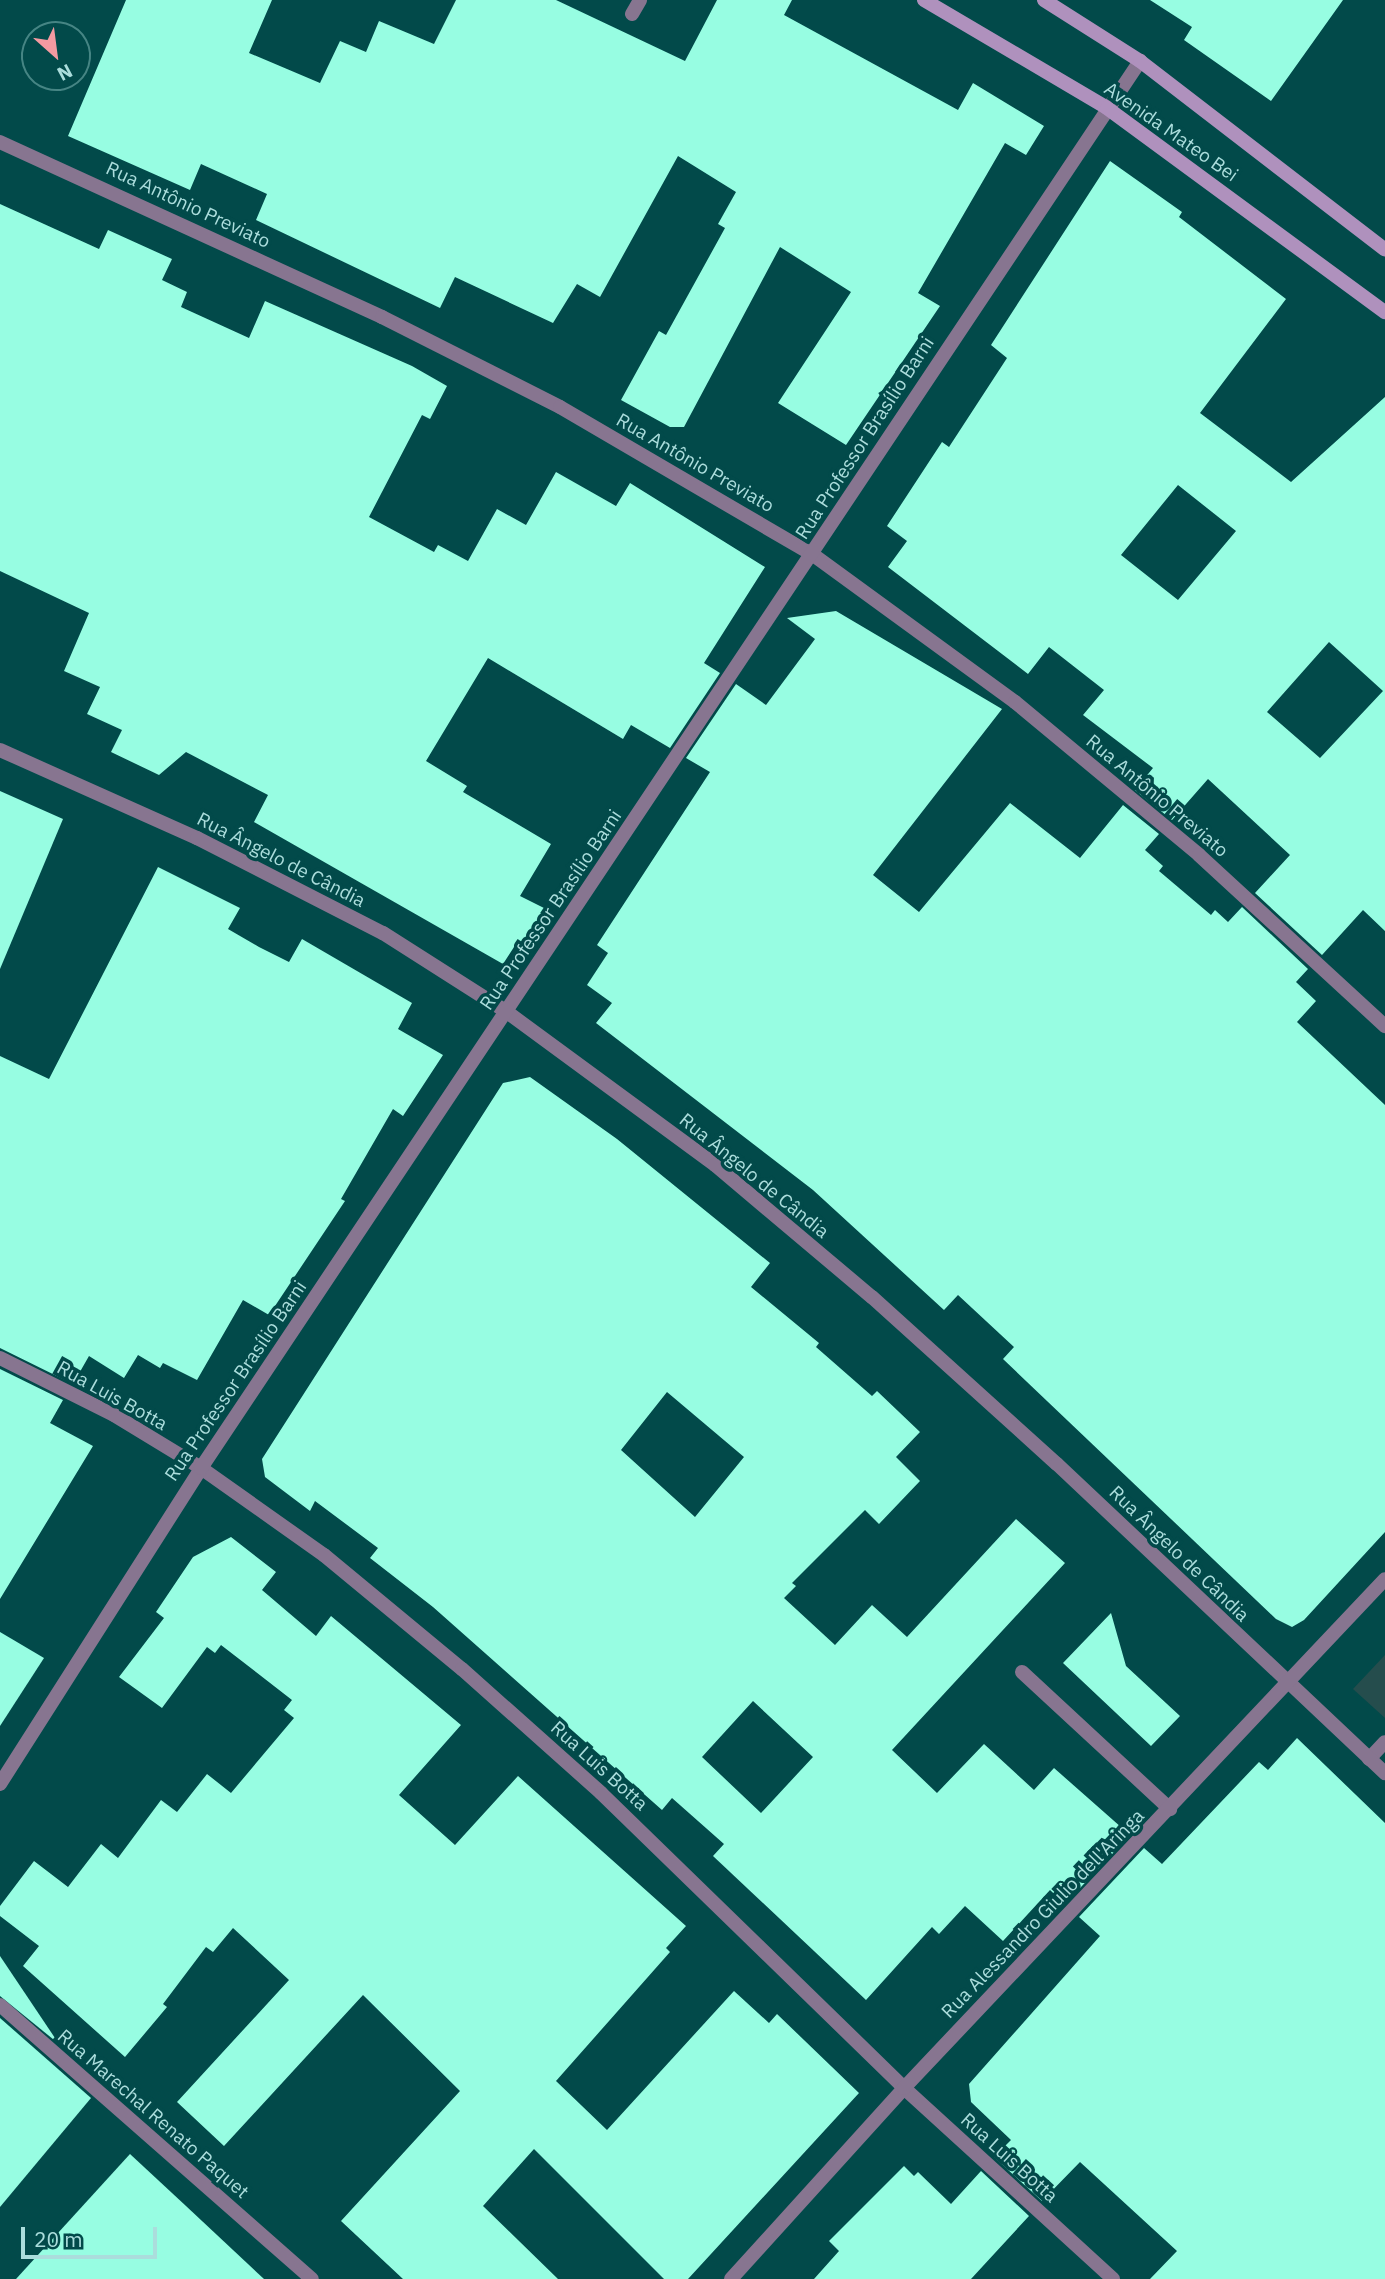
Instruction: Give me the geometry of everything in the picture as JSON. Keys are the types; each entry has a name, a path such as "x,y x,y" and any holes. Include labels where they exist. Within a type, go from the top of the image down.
{"main road":[{"name":"Avenida Mateo Bei","path":"924,0 1107,108 1385,312"},
{"name":"Avenida Mateo Bei","path":"1044,0 1140,61 1385,250"}],"street":[{"path":"632,14 640,0"},
{"name":"Rua Professor Brasílio Barni","path":"0,1784 201,1468 1140,61"},
{"name":"Rua Antônio Previato","path":"0,142 345,300 560,407 812,554 1015,702 1199,855 1385,1026"},
{"name":"Rua Ângelo de Cândia","path":"0,750 197,838 383,933 507,1012 715,1166 872,1297 1057,1464 1385,1773"},
{"name":"Rua Luis Botta","path":"0,1358 114,1415 201,1468 324,1555 462,1669 722,1907 904,2088 1113,2279"},
{"name":"Rua Alessandro Giulio dell'Aringa","path":"731,2279 904,2088 1289,1684 1385,1579"},
{"path":"1023,1672 1170,1809"},
{"path":"1369,1759 1385,1742"},
{"name":"Rua Marechal Renato Paquet","path":"0,2005 312,2279"}],"shaded area":[{"path":"1385,1655 1385,1718 1353,1689"}],"building":[{"path":"126,0 272,0 249,53 320,83 340,41 366,52 379,21 434,44 456,0 556,0 685,61 717,0 792,0 784,15 958,110 973,83 1044,126 1026,155 1005,143 918,293 940,306 846,445 778,403 851,292 780,247 684,427 670,427 621,400 659,331 666,335 725,228 718,224 736,192 678,156 600,297 577,284 553,323 455,277 440,308 256,220 267,194 201,164 190,190 68,136 87,91 91,91 91,82"},
{"path":"1150,0 1343,0 1271,101 1184,40 1192,27"},
{"path":"1110,161 1182,212 1179,217 1286,299 1200,413 1291,482 1385,397 1385,931 1363,910 1322,955 1255,893 1290,855 1208,779 1172,820 1135,790 1153,768 1083,715 1104,690 1049,647 1028,674 888,567 907,541 887,526 942,442 949,447 1007,358 991,345","holes":["1178,485 1236,531 1178,600 1121,555","1329,642 1383,691 1320,758 1267,712"]},
{"path":"0,204 99,249 108,230 172,259 162,280 187,292 181,307 249,338 265,301 412,366 447,386 430,419 422,415 369,517 434,552 438,545 468,561 497,509 526,525 556,472 616,506 630,483 765,567 704,663 720,673 670,748 631,725 623,739 488,658 426,761 467,786 463,792 551,844 520,896 546,909 522,947 516,944 503,964 254,822 268,795 186,752 159,775 111,752 122,730 87,714 100,687 64,671 89,613 0,571"},
{"path":"836,611 1002,709 873,875 919,912 1010,803 1080,858 1123,805 1159,834 1145,850 1163,866 1159,871 1211,915 1215,910 1228,922 1242,907 1308,969 1296,982 1316,1001 1297,1022 1385,1105 1385,1532 1304,1620 1292,1627 1276,1619 1003,1359 1014,1347 958,1295 944,1310 813,1190 596,1023 612,1003 587,985 608,953 597,945 710,772 686,758 736,684 766,705 815,639 787,618"},
{"path":"0,791 63,819 0,969"},
{"path":"158,867 240,908 228,929 259,947 289,962 302,939 412,1003 398,1029 443,1055 403,1116 393,1109 341,1199 345,1201 269,1315 243,1300 197,1380 163,1363 160,1368 138,1355 124,1378 89,1356 73,1384 0,1348 0,1056 49,1079"},
{"path":"530,1077 617,1139 770,1263 751,1287 819,1343 816,1347 872,1396 877,1391 920,1432 896,1457 920,1481 879,1524 865,1510 792,1583 796,1586 784,1598 835,1645 872,1605 907,1637 1016,1519 1065,1563 892,1750 937,1793 984,1744 1034,1790 1054,1768 1130,1835 1065,1904 1050,1890 1003,1941 965,1906 939,1934 932,1927 866,2000 713,1856 724,1844 672,1798 662,1810 433,1607 370,1558 378,1548 315,1501 310,1511 265,1477 262,1459 503,1083","holes":["667,1392 744,1457 695,1517 621,1450","753,1701 813,1757 761,1813 702,1757"]},
{"path":"0,1369 63,1400 50,1423 93,1446 0,1599"},
{"path":"231,1537 276,1572 262,1590 316,1636 331,1616 461,1725 399,1795 455,1845 518,1776 686,1926 666,1948 670,1952 556,2081 607,2130 734,1991 769,2023 777,2014 859,2093 688,2279 664,2279 534,2149 483,2206 558,2279 403,2279 341,2221 460,2091 363,1995 224,2146 177,2102 289,1980 233,1928 213,1952 206,1947 163,2004 167,2007 125,2057 23,1966 39,1946 0,1916 0,1906 34,1861 68,1887 101,1844 118,1858 161,1800 177,1812 207,1774 231,1793 294,1718 284,1710 292,1700 221,1645 215,1653 207,1647 162,1708 119,1677 164,1618 156,1612 193,1557"},
{"path":"1111,1613 1126,1666 1180,1716 1151,1746 1063,1663"},
{"path":"0,1632 44,1658 0,1726"},
{"path":"1297,1738 1385,1823 1385,2279 1150,2279 1177,2251 1080,2162 1042,2201 994,2157 1011,2140 971,2102 969,2084 1100,1936 1079,1917 1144,1848 1162,1864 1259,1762 1268,1770"},
{"path":"0,1956 59,2044 0,1996"},
{"path":"0,2018 91,2098 0,2207"},
{"path":"130,2154 186,2206 264,2279 16,2279"},
{"path":"904,2166 914,2176 918,2172 951,2204 981,2171 1029,2216 971,2279 814,2279 839,2251 829,2241"}]}
